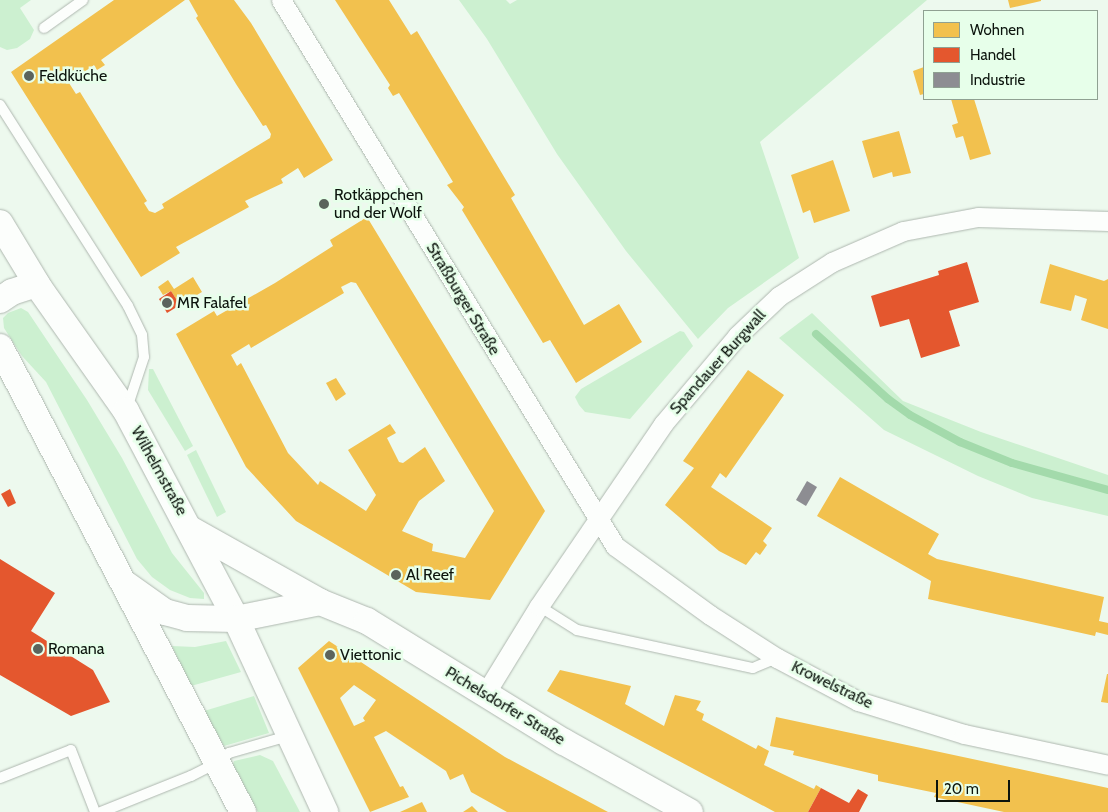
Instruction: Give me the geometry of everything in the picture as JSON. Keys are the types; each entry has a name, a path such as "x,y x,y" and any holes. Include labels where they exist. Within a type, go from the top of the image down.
{"main road":[{"name":"Wilhelmstraße","path":"0,223 37,284 126,411 236,619 325,812"},
{"path":"0,300 12,292 37,284"},
{"path":"0,347 243,812"},
{"name":"Pichelsdorfer Straße","path":"190,529 320,602 367,621 485,694 690,812"},
{"path":"123,581 165,612 187,618 236,619 320,602"}],"street":[{"name":"Straßburger Straße","path":"281,0 598,520"},
{"name":"Spandauer Burgwall","path":"485,694 539,606 663,424 738,336 780,296 832,262 903,231 978,217 1108,220"},
{"name":"Krowelstraße","path":"598,520 615,546 701,609 777,658 858,701 964,734 1108,765"}],"lane":[{"path":"44,28 83,0"},
{"path":"2,113 128,306 142,335 144,357 126,411"},
{"path":"539,606 577,630 753,668 777,658"},
{"path":"101,812 218,764 230,753 289,736"},
{"path":"0,778 71,750 95,812"}],"green space":[{"path":"0,0 31,0 20,8 34,30 30,39 17,48 7,50 0,47"},
{"path":"459,0 506,0 510,4 517,0 927,0 760,142 799,258 728,308 698,339 626,251 557,154 487,39"},
{"path":"21,308 28,312 87,400 122,458 172,553 204,593 204,599 190,598 170,590 152,577 137,559 46,382 22,356 4,328 3,318 8,313"},
{"path":"812,313 903,401 981,432 1108,475 1108,516 1032,498 978,476 884,430 779,338"},
{"path":"680,331 684,332 693,346 630,419 585,412 579,405 575,397 581,389"},
{"path":"149,369 153,369 193,446 185,451 148,390"},
{"path":"196,450 226,512 217,517 187,455"},
{"path":"226,641 241,672 191,686 172,646 195,647"},
{"path":"254,696 269,733 224,746 204,711"},
{"path":"260,755 273,761 300,812 258,812 233,765 234,761"}],"building: Wohnen":[{"path":"114,0 185,0 101,60 105,65 97,70 94,65 69,83 76,94 80,92 147,201 144,203 149,211 155,213 164,208 162,204 270,138 271,134 266,125 263,126 236,84 196,18 198,16 189,0 234,0 251,23 333,160 304,178 298,168 281,179 283,183 245,201 249,207 176,247 180,253 141,277 11,72"},
{"path":"335,0 389,0 411,35 417,31 515,195 511,198 584,325 619,304 642,342 576,383 550,340 543,343 462,210 464,207 447,185 453,182 399,93 393,96 388,88 390,85"},
{"path":"1008,0 1041,0 1041,1 1010,8"},
{"path":"923,67 923,94 920,95 913,71"},
{"path":"951,100 974,100 991,154 970,160 963,136 956,138 952,125 958,123"},
{"path":"899,131 911,173 893,177 892,172 873,178 862,141"},
{"path":"833,160 850,211 814,223 810,210 803,213 791,175"},
{"path":"367,217 545,511 490,600 416,592 296,521 246,467 176,334 214,311 217,316 275,283 333,246 330,240","holes":["351,282 356,283 494,511 465,558 432,551 433,544 402,531 419,501 445,481 425,447 403,463 399,462 387,438 396,433 390,424 348,450 376,495 366,511 320,481 318,485 288,453 241,363 237,366 231,355 249,344 251,348 344,293 341,287"]},
{"path":"1050,264 1104,281 1108,279 1108,329 1081,320 1087,299 1075,295 1071,311 1040,303"},
{"path":"193,277 202,292 180,305 171,291 163,295 158,287 168,280 174,289"},
{"path":"748,370 784,395 726,478 720,473 711,487 772,528 763,541 767,545 760,555 756,552 746,565 719,551 665,505 694,468 683,461"},
{"path":"336,378 346,394 336,401 326,383"},
{"path":"840,477 939,534 928,554 937,559 1104,597 1099,621 1108,623 1108,635 1096,632 1095,636 928,599 931,581 817,516"},
{"path":"329,641 505,757 608,812 507,812 471,792 463,774 450,780 446,771 386,731 374,737 400,787 403,786 409,797 370,812 298,668","holes":["354,685 376,700 363,718 365,721 354,726 340,698"]},
{"path":"560,670 631,686 625,704 664,726 675,695 701,701 696,710 704,714 702,720 756,749 758,745 769,751 764,765 814,789 816,785 821,788 808,812 775,812 547,691"},
{"path":"1108,674 1108,703 1101,702"},
{"path":"776,717 1108,788 1108,812 1004,812 934,797 936,793 878,781 878,775 793,755 794,751 770,746"},
{"path":"422,802 427,812 400,812"},
{"path":"472,806 478,812 463,812"}],"building: Handel":[{"path":"967,262 979,302 949,311 960,346 921,358 909,319 880,327 871,296 939,275 938,271"},
{"path":"171,291 180,305 167,313 159,299"},
{"path":"10,489 16,503 8,507 1,494"},
{"path":"0,559 55,593 31,631 93,670 110,702 71,716 0,675"},
{"path":"821,788 849,803 858,789 868,795 859,812 808,812"}],"building: Industrie":[{"path":"807,481 817,487 806,506 796,500"}],"waterway":[{"path":"816,334 888,399 910,415 960,442 1012,463 1108,490"}],"place":[{"name":"Feldküche","path":"29,76"},
{"name":"Rotkäppchen und der Wolf","path":"324,204"},
{"name":"MR Falafel","path":"167,303"},
{"name":"Al Reef","path":"396,575"},
{"name":"Romana","path":"38,649"},
{"name":"Viettonic","path":"330,655"}]}
